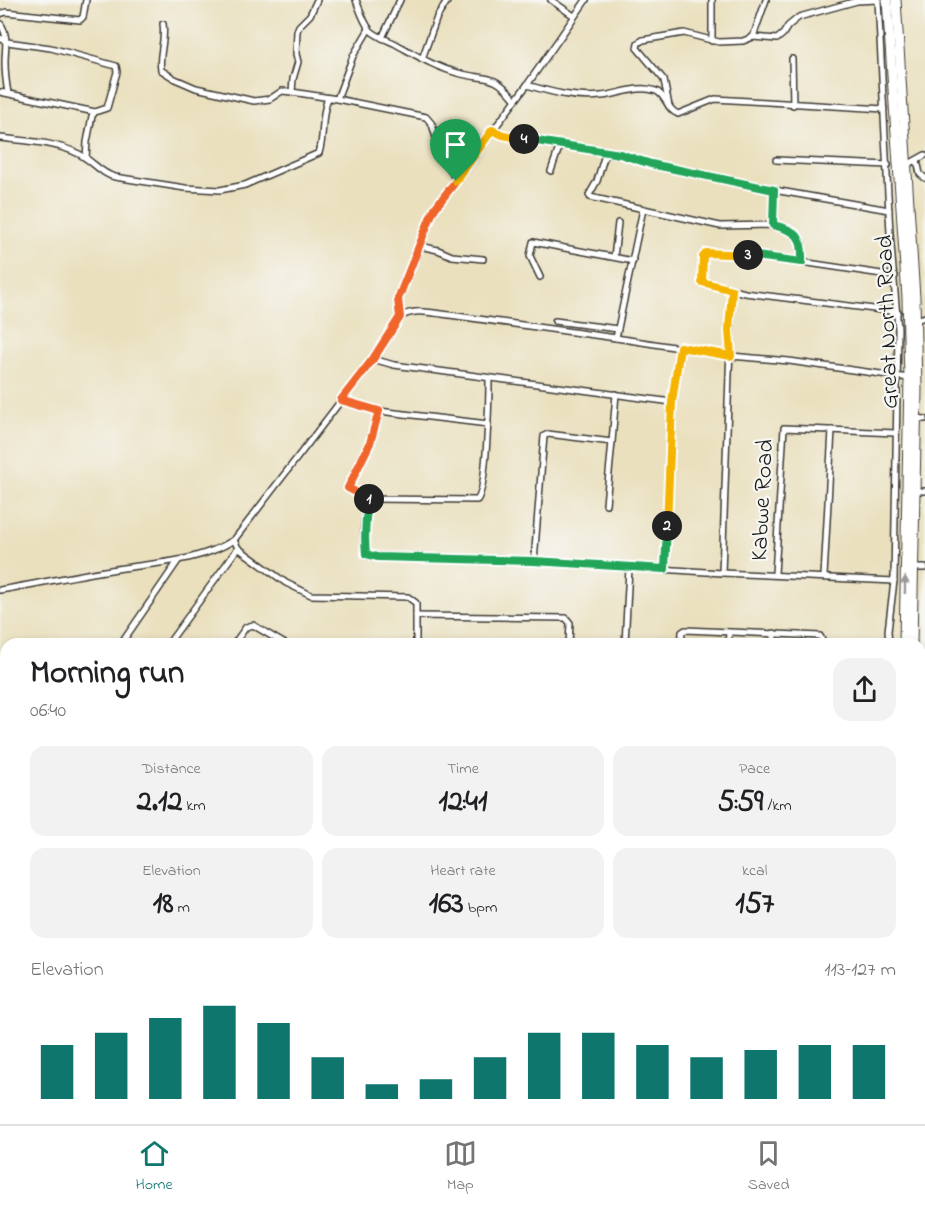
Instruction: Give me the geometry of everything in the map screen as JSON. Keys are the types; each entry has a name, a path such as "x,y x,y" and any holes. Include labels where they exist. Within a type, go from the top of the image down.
{"main road":[{"name":"Great North Road","path":"887,0 883,15 907,298 909,378 904,638"},
{"name":"Great North Road","path":"896,0 920,318 920,491 912,638"}],"street":[{"path":"0,14 6,12 77,21 83,17 86,0"},
{"path":"292,92 298,63 297,31 310,15 317,0"},
{"path":"356,0 369,29 382,38 446,70 497,81 506,87 515,99"},
{"path":"382,38 400,0"},
{"path":"422,59 437,17 448,0"},
{"path":"551,0 574,16"},
{"path":"400,317 398,299 435,208 586,0"},
{"path":"712,0 712,41"},
{"path":"753,37 766,0"},
{"path":"670,107 664,80 637,48 643,40 676,33 694,35 712,41 743,40 753,37 777,39 799,17 857,2 878,0 883,15 884,109 889,210 898,312 894,581 889,638"},
{"path":"0,23 7,42 5,70 8,93"},
{"path":"163,24 165,35 160,59 161,70 175,79 196,88 254,101 270,99 282,91 337,99 426,117 432,124 437,141 456,181"},
{"path":"337,99 353,56 369,29"},
{"path":"0,38 7,42 45,47 116,66 117,72 107,108 95,112 0,92"},
{"path":"792,59 792,105"},
{"path":"527,84 554,92 590,96 635,89 655,90 659,92 672,112 678,114 715,99 884,109"},
{"path":"0,138 59,147 86,158 103,172 115,177 201,190 220,190 245,185 320,153 323,111 328,98"},
{"path":"86,158 87,142 95,112"},
{"path":"492,130 503,135 606,152 774,190 802,193 843,203 889,210"},
{"path":"551,171 560,145"},
{"path":"606,152 597,181 589,196 720,226 773,225 792,231 798,237 803,247 802,262"},
{"path":"907,165 925,155"},
{"path":"776,160 888,165"},
{"path":"917,160 920,174 925,178"},
{"path":"773,225 774,190"},
{"path":"616,338 643,209"},
{"path":"614,257 618,223"},
{"path":"540,277 530,256 533,242 633,261"},
{"path":"420,246 452,256 483,259"},
{"path":"895,276 759,256 705,254 702,282 732,290 898,312"},
{"path":"722,573 732,290"},
{"path":"0,590 122,568 178,561 207,554 234,540 373,359 400,317 406,313 418,311 731,356 789,361 909,378"},
{"path":"555,321 618,329"},
{"path":"570,332 571,323"},
{"path":"665,569 672,402 680,347"},
{"path":"373,359 394,365 672,402"},
{"path":"379,411 370,443 348,488 370,500 479,499 488,423 489,378"},
{"path":"606,504 616,394"},
{"path":"341,400 379,411 488,423"},
{"name":"Kabwe Road","path":"775,574 784,428 832,430"},
{"path":"824,576 832,430 895,433"},
{"path":"534,561 545,434 612,442"},
{"path":"370,500 364,521 368,556 534,561 894,581"},
{"path":"234,540 238,548 286,582 311,595 408,597 416,603 416,638"},
{"path":"172,638 238,548"},
{"path":"125,638 178,561"},
{"path":"626,638 629,568"},
{"path":"915,568 925,568"},
{"path":"416,616 566,618 570,623 569,638"},
{"path":"238,638 246,627 253,625 275,638"},
{"path":"681,638 681,633 685,630 774,633 820,636 821,638"},
{"path":"729,633 729,638"},
{"path":"774,633 774,638"}],"route":[{"path":"492,130 525,140 620,154 651,164 774,190 773,225 786,228 798,237 803,247 802,262 718,253 703,255 702,282 732,290 729,330 731,356 680,347 672,402 665,569 534,561 377,557 366,554 364,521 370,500 348,488 348,485 370,443 379,411 341,400 373,359 400,317 398,299 431,216 456,181 492,130"}]}
